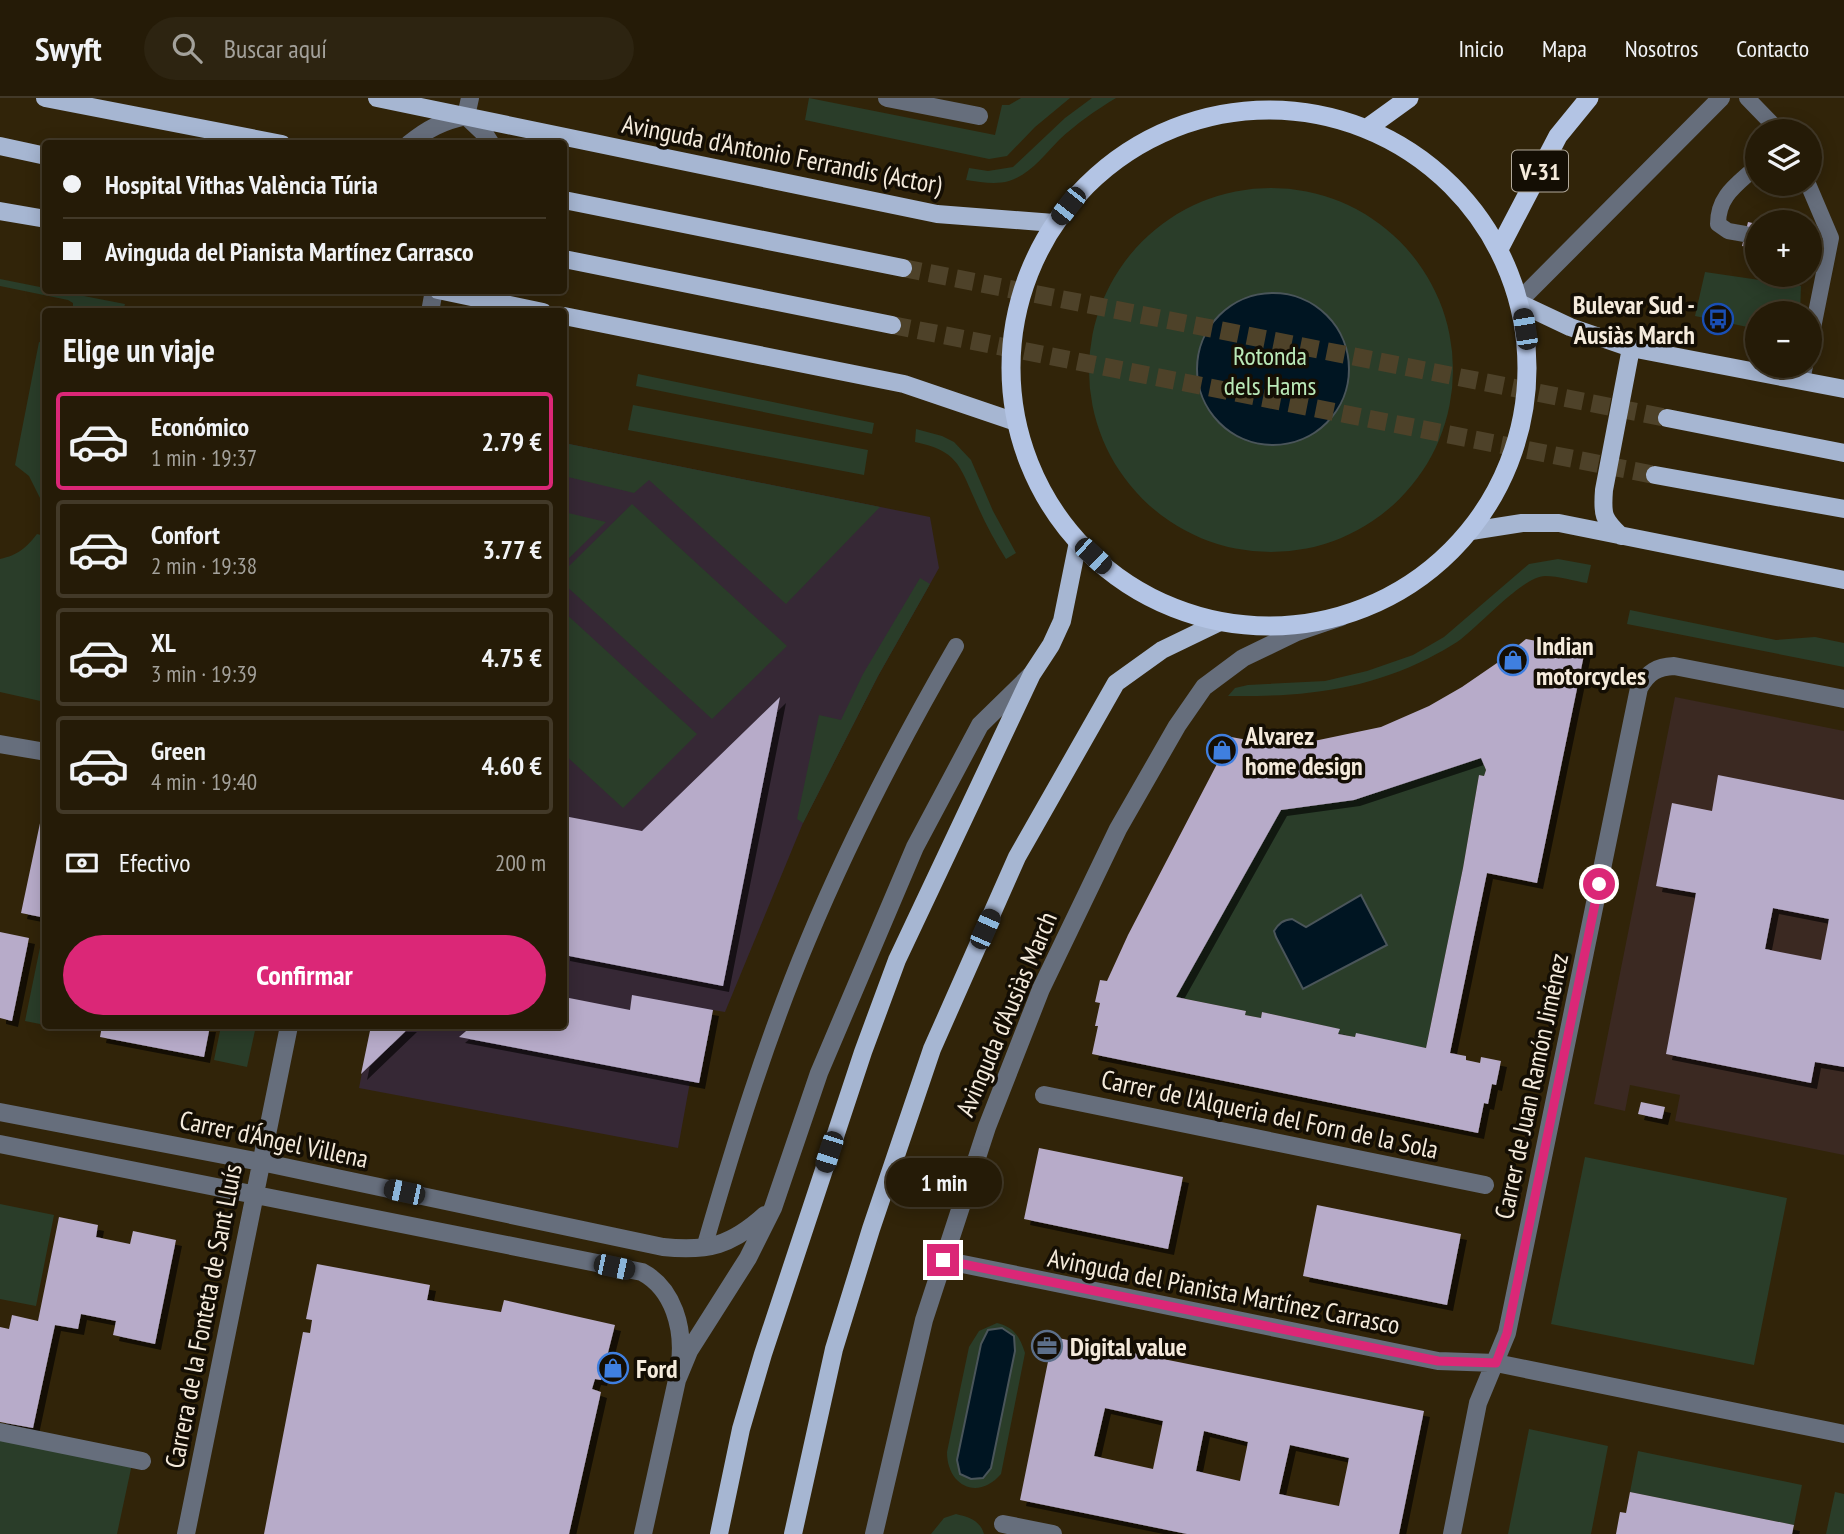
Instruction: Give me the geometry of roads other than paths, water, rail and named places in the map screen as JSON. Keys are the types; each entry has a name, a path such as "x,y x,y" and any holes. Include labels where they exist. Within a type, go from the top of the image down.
{"highway":[{"path":"1366,129 1409,98"},
{"name":"V-31","path":"1499,249 1558,136 1590,98"},
{"path":"1280,110 1324,116 1366,129 1399,145 1429,165 1456,190 1480,218 1499,249 1520,302 1528,360 1528,390 1515,451 1504,479 1471,531 1444,560 1413,584 1378,604 1341,617 1281,627 1220,622 1180,611 1142,593 1108,570 1078,542 1050,507 1030,465 1016,422 1011,387 1015,319 1024,285 1037,253 1054,223 1081,189 1115,160 1152,137 1193,121 1236,112 1280,110"}],"main road":[{"path":"45,98 261,140"},
{"name":"Avinguda d'Antonio Ferrandis (Actor)","path":"377,98 937,214 1054,223"},
{"path":"0,146 42,155"},
{"path":"567,201 903,268"},
{"path":"0,211 42,218"},
{"path":"567,261 892,325"},
{"path":"455,294 524,308"},
{"path":"1520,302 1570,327 1631,348 1745,365"},
{"path":"567,317 904,384 1016,422"},
{"path":"1621,536 1607,522 1603,511 1604,491 1631,348"},
{"path":"1816,378 1844,389"},
{"path":"1667,418 1844,453"},
{"path":"1655,475 1844,509"},
{"path":"1471,531 1522,523 1559,523 1844,580"},
{"path":"719,1534 741,1429 759,1367 863,1052 897,960 1032,674 1051,645 1062,621 1078,542"},
{"name":"Avinguda d'Ausiàs March","path":"793,1534 834,1349 871,1229 932,1049 1017,857 1116,683 1162,650 1220,622"}],"street":[{"path":"466,117 470,98"},
{"path":"887,98 979,116"},
{"path":"1520,302 1721,98"},
{"path":"414,140 425,130 445,121 466,117"},
{"path":"466,117 488,140"},
{"name":"Avinguda d'Ausiàs March","path":"874,1534 924,1320 987,1127 1041,989 1118,829 1184,715 1204,687 1243,658 1297,632 1341,617"},
{"name":"Carrer de Juan Ramón Jiménez","path":"1452,1534 1478,1404 1507,1333 1639,688 1651,671 1674,666 1844,699"},
{"path":"677,1380 689,1351 748,1258 773,1208 819,1073 915,847 980,725 1032,674"},
{"path":"0,744 42,751"},
{"name":"Carrera de la Fonteta de Sant Lluís","path":"186,1534 288,1029"},
{"name":"Carrer de l'Alqueria del Forn de la Sola","path":"1044,1095 1485,1185"},
{"name":"Carrer d'Ángel Villena","path":"0,1112 261,1162 648,1244 683,1249 724,1244 747,1232 773,1208"},
{"path":"0,1143 642,1272 656,1281 667,1296 676,1316 681,1339 677,1380 643,1534"},
{"name":"Avinguda del Pianista Martínez Carrasco","path":"943,1260 1438,1361 1496,1363 1844,1434"},
{"path":"0,1432 142,1461"},
{"path":"1003,1524 1053,1534"}],"lane":[{"path":"1747,98 1767,119"},
{"path":"1745,177 1727,194 1718,209 1718,224 1728,232 1745,234"},
{"path":"1813,196 1834,243 1820,301"},
{"path":"704,1248 740,1128 808,940 879,787 956,646"}],"water":[{"path":"1273,293 1302,299 1327,315 1343,340 1349,369 1343,398 1327,423 1302,439 1273,445 1244,439 1219,423 1203,398 1197,369 1203,340 1219,315 1244,299"},
{"path":"1361,895 1387,945 1303,989 1274,931 1282,922 1292,919 1306,927"},
{"path":"1002,1328 1014,1336 1015,1351 991,1468 983,1478 971,1479 960,1474 957,1460 981,1344 988,1330"}],"tunnel":[{"path":"903,268 1667,418"},
{"path":"892,325 1655,475"}],"place":[{"name":"Bulevar Sud - Ausiàs March","path":"1718,319"},
{"name":"Indian motorcycles","path":"1513,660"},
{"name":"Alvarez home design","path":"1222,750"},
{"name":"Digital value","path":"1047,1346"},
{"name":"Ford","path":"613,1368"}],"park label":[{"name":"Rotonda dels Hams","path":"1270,370"}]}
